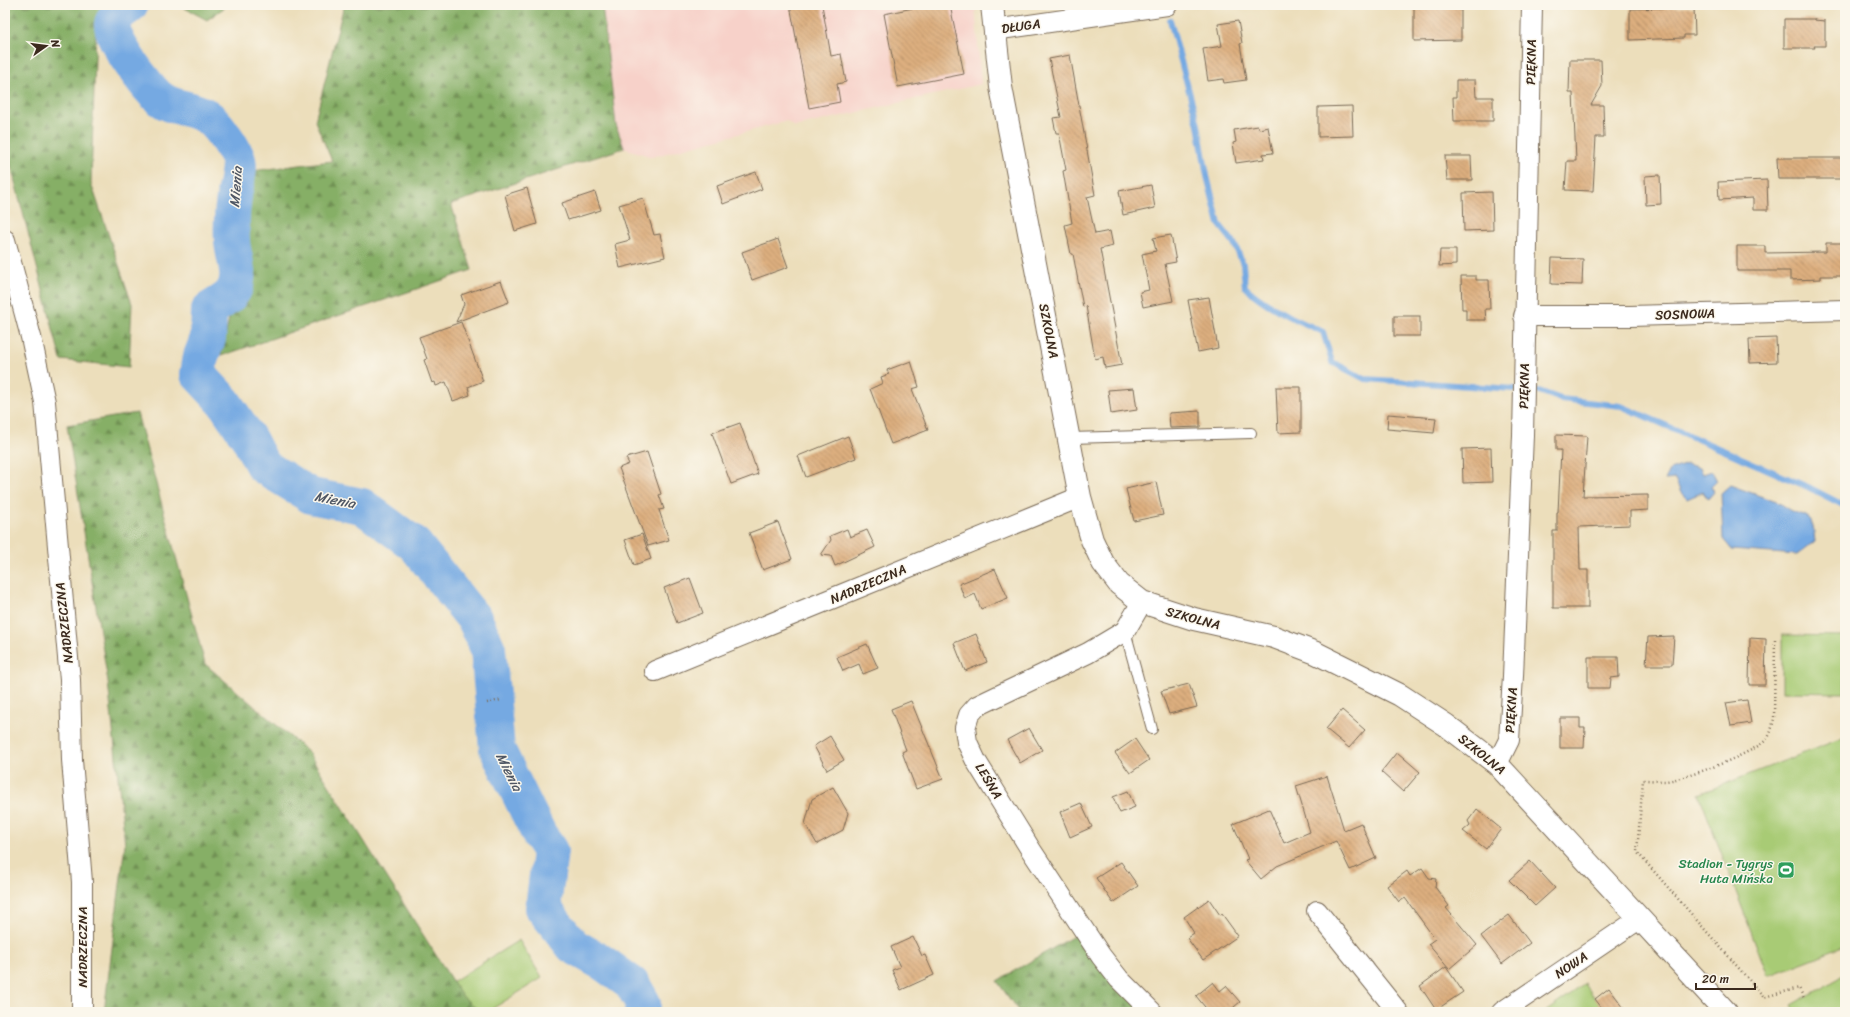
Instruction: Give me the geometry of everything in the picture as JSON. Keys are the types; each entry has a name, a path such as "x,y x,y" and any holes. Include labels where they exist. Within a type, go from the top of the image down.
{"street":[{"name":"SZKOLNA","path":"992,5 1001,87 1070,438 1080,497 1092,540 1102,563 1119,584 1142,602 1194,619 1274,637 1316,653 1400,695 1446,726 1497,764 1726,1012"},
{"name":"DŁUGA","path":"994,30 1167,5"},
{"name":"PIĘKNA","path":"1497,764 1509,740 1513,676 1523,435 1524,316 1532,5"},
{"name":"NADRZECZNA","path":"5,240 31,337 45,402 70,680 72,760 82,882 82,1012"},
{"name":"SOSNOWA","path":"1524,316 1630,316 1845,310"},
{"name":"NADRZECZNA","path":"655,671 1080,497"},
{"name":"LEŚNA","path":"1142,602 1125,631 1088,653 977,706 968,715 965,728 967,742 976,761 1101,956 1119,979 1152,1012"},
{"path":"1317,911 1398,1012"},
{"name":"NOWA","path":"1502,1012 1639,919"}],"lane":[{"path":"1070,438 1251,433"},
{"path":"1125,631 1152,729"}],"path":[{"path":"1775,640 1774,719 1772,730 1766,740 1739,757 1694,773 1666,781 1643,780 1637,852 1764,997 1799,988 1804,998"},
{"path":"487,703 501,700"}],"shaded area":[{"path":"602,5 975,5 981,84 794,127 787,121 652,157 624,148 616,125"}],"green space":[{"path":"5,5 121,5 96,28 91,183 132,304 129,367 61,360 5,143"},
{"path":"179,5 228,5 207,20"},
{"path":"344,5 602,5 616,125 624,148 451,204 472,270 221,356 233,300 243,285 244,172 332,161 315,121"},
{"path":"137,413 205,664 308,752 461,995 480,1012 104,1012 125,844 108,682 67,425"},
{"path":"1782,635 1845,636 1845,693 1782,692"},
{"name":"Stadion - Tygrys Huta Mińska","path":"1845,737 1845,946 1768,976 1699,794"},
{"path":"1079,933 1143,1012 1019,1012 997,981"},
{"path":"519,940 542,978 487,1012 464,1012 447,985"},
{"path":"1845,975 1845,1012 1795,1012 1791,1005"},
{"path":"1585,984 1605,1012 1545,1012"}],"water":[{"path":"1687,464 1700,468 1703,474 1712,471 1717,481 1711,487 1714,492 1708,499 1703,492 1687,499 1681,493 1675,479 1665,480 1670,470"},
{"path":"1730,485 1782,504 1786,508 1805,516 1812,524 1815,541 1797,555 1732,550 1723,539 1721,493"}],"building":[{"path":"790,5 822,5 831,56 841,54 846,82 837,84 840,102 809,108"},
{"path":"918,5 950,5 964,74 898,87 884,14 918,7"},
{"path":"1414,5 1461,5 1461,40 1414,41"},
{"path":"1694,7 1695,35 1684,35 1684,38 1630,40 1630,9"},
{"path":"1784,19 1814,19 1825,21 1825,46 1814,46 1815,48 1784,48"},
{"path":"1238,21 1246,80 1224,83 1223,79 1208,81 1203,49 1222,46 1218,24"},
{"path":"1070,55 1095,195 1087,197 1095,234 1110,231 1113,246 1100,249 1122,365 1105,368 1103,357 1095,359 1086,306 1083,307 1073,254 1071,254 1065,225 1072,223 1063,171 1066,170 1059,133 1056,133 1053,118 1061,117 1049,59"},
{"path":"1570,60 1601,60 1602,86 1591,105 1603,105 1604,137 1596,137 1593,191 1565,190 1567,161 1576,161 1573,93 1569,93"},
{"path":"1456,80 1475,80 1476,97 1493,97 1493,121 1454,121 1453,97 1456,97"},
{"path":"1352,106 1353,136 1318,137 1318,107"},
{"path":"1258,126 1259,129 1268,127 1273,153 1263,154 1264,159 1236,163 1233,143 1236,142 1234,130"},
{"path":"1445,156 1471,156 1472,180 1447,180"},
{"path":"1777,158 1844,158 1844,179 1778,179"},
{"path":"756,172 762,189 723,204 717,186"},
{"path":"1660,175 1661,204 1646,205 1645,176"},
{"path":"1767,180 1768,210 1753,210 1753,198 1719,200 1718,182"},
{"path":"1151,185 1155,208 1123,215 1119,191"},
{"path":"527,188 537,224 515,231 505,195"},
{"path":"595,192 601,210 568,220 562,203"},
{"path":"1492,192 1493,230 1464,231 1463,193"},
{"path":"643,198 654,235 660,234 665,257 620,268 615,244 630,240 619,205"},
{"path":"1171,235 1176,262 1165,264 1173,301 1143,307 1140,292 1149,290 1142,254 1156,251 1153,238"},
{"path":"778,239 788,267 752,280 742,252"},
{"path":"1826,243 1845,243 1845,276 1821,276 1821,279 1790,280 1790,271 1737,271 1737,246 1765,246 1765,253 1826,252"},
{"path":"1440,250 1456,250 1456,265 1439,266"},
{"path":"1552,258 1583,259 1582,285 1551,284"},
{"path":"1461,276 1476,276 1476,280 1489,280 1490,309 1485,309 1486,320 1466,320 1466,309 1462,309"},
{"path":"501,281 509,302 456,322 464,304 461,295"},
{"path":"1209,297 1218,348 1198,352 1188,300"},
{"path":"1394,316 1420,316 1420,336 1394,336"},
{"path":"461,322 483,381 468,387 470,395 453,401 446,382 436,386 435,382 432,383 424,360 427,359 419,337"},
{"path":"1776,338 1777,362 1750,363 1749,339"},
{"path":"911,361 919,387 912,389 928,430 891,444 870,389 883,383 881,377 889,374 887,370"},
{"path":"1276,387 1301,387 1301,432 1278,433"},
{"path":"1134,388 1137,410 1111,414 1108,390"},
{"path":"1200,411 1200,427 1170,428 1169,413"},
{"path":"1388,414 1436,418 1434,433 1387,429"},
{"path":"740,423 758,474 731,484 712,433"},
{"path":"1556,435 1587,436 1583,496 1648,495 1648,510 1630,511 1630,525 1579,527 1580,570 1588,570 1588,608 1553,608 1553,531 1557,531 1561,450 1556,450"},
{"path":"848,436 856,458 806,477 798,456"},
{"path":"1491,448 1492,482 1463,483 1462,449"},
{"path":"647,452 661,494 659,495 664,509 659,510 669,540 648,546 619,468 629,464 626,458"},
{"path":"1156,482 1163,515 1134,521 1126,489"},
{"path":"778,522 792,559 763,570 749,533"},
{"path":"847,529 850,537 867,530 875,547 835,566 831,556 821,555 831,540 830,536"},
{"path":"642,534 651,559 634,565 625,540"},
{"path":"995,569 1008,598 981,609 975,594 965,599 959,584"},
{"path":"690,578 703,613 677,623 664,588"},
{"path":"976,634 987,662 965,671 954,643"},
{"path":"1674,636 1672,665 1646,665 1648,637"},
{"path":"1750,638 1766,639 1765,685 1749,685"},
{"path":"867,644 878,668 863,674 859,664 843,671 837,657"},
{"path":"1588,657 1618,657 1619,677 1611,678 1610,688 1588,688"},
{"path":"1189,684 1197,707 1169,714 1161,691"},
{"path":"1747,700 1751,723 1731,726 1726,703"},
{"path":"911,701 943,779 916,789 902,752 906,750 891,709"},
{"path":"1342,710 1365,730 1349,748 1326,729"},
{"path":"1560,718 1580,718 1580,728 1585,728 1584,748 1560,748"},
{"path":"1029,728 1042,750 1020,763 1007,740"},
{"path":"830,736 844,760 827,770 814,746"},
{"path":"1135,739 1149,760 1130,773 1115,753"},
{"path":"1397,752 1420,772 1403,792 1381,772"},
{"path":"1327,776 1344,830 1361,823 1376,858 1350,870 1336,841 1277,866 1261,879 1245,860 1248,859 1233,824 1269,809 1284,843 1310,832 1296,786"},
{"path":"833,787 848,813 843,830 817,844 805,824 812,799"},
{"path":"1128,791 1135,807 1120,813 1113,797"},
{"path":"1081,803 1092,827 1070,837 1060,812"},
{"path":"1477,809 1501,829 1486,849 1463,831 1470,825 1468,821"},
{"path":"1530,861 1555,888 1535,906 1509,880"},
{"path":"1121,862 1138,886 1113,903 1096,878"},
{"path":"1422,868 1429,878 1436,879 1435,887 1449,906 1446,908 1477,945 1449,969 1428,944 1435,939 1405,898 1399,902 1387,886 1407,871 1410,876"},
{"path":"1209,899 1220,915 1222,914 1238,936 1203,960 1187,938 1194,933 1184,917"},
{"path":"1509,915 1530,943 1502,964 1481,936"},
{"path":"913,937 922,956 925,955 934,975 901,990 892,970 900,967 891,947"},
{"path":"1446,967 1463,992 1436,1010 1420,986"},
{"path":"1213,982 1220,991 1226,986 1240,1002 1228,1012 1209,1012 1196,996"},
{"path":"1609,988 1627,1012 1605,1012 1595,999"}],"waterway":[{"name":"Mienia","path":"130,5 117,16 112,24 117,40 139,75 161,99 172,105 201,113 210,119 227,140 237,157 239,166 233,201 232,224 232,241 237,268 237,282 231,294 209,310 208,338 201,356 198,374 224,402 249,439 263,466 311,496 362,506 415,545 475,620 488,649 497,749 539,834 550,851 543,908 573,946 603,963 632,984 643,1003 642,1012"},
{"path":"1170,20 1198,125 1207,176 1219,224 1234,243 1243,264 1245,287 1272,307 1323,332 1332,362 1365,379 1514,389"},
{"path":"1539,391 1561,399 1621,406 1808,487 1845,506"}],"place":[{"name":"Stadion - Tygrys Huta Mińska","path":"1786,870"}]}
